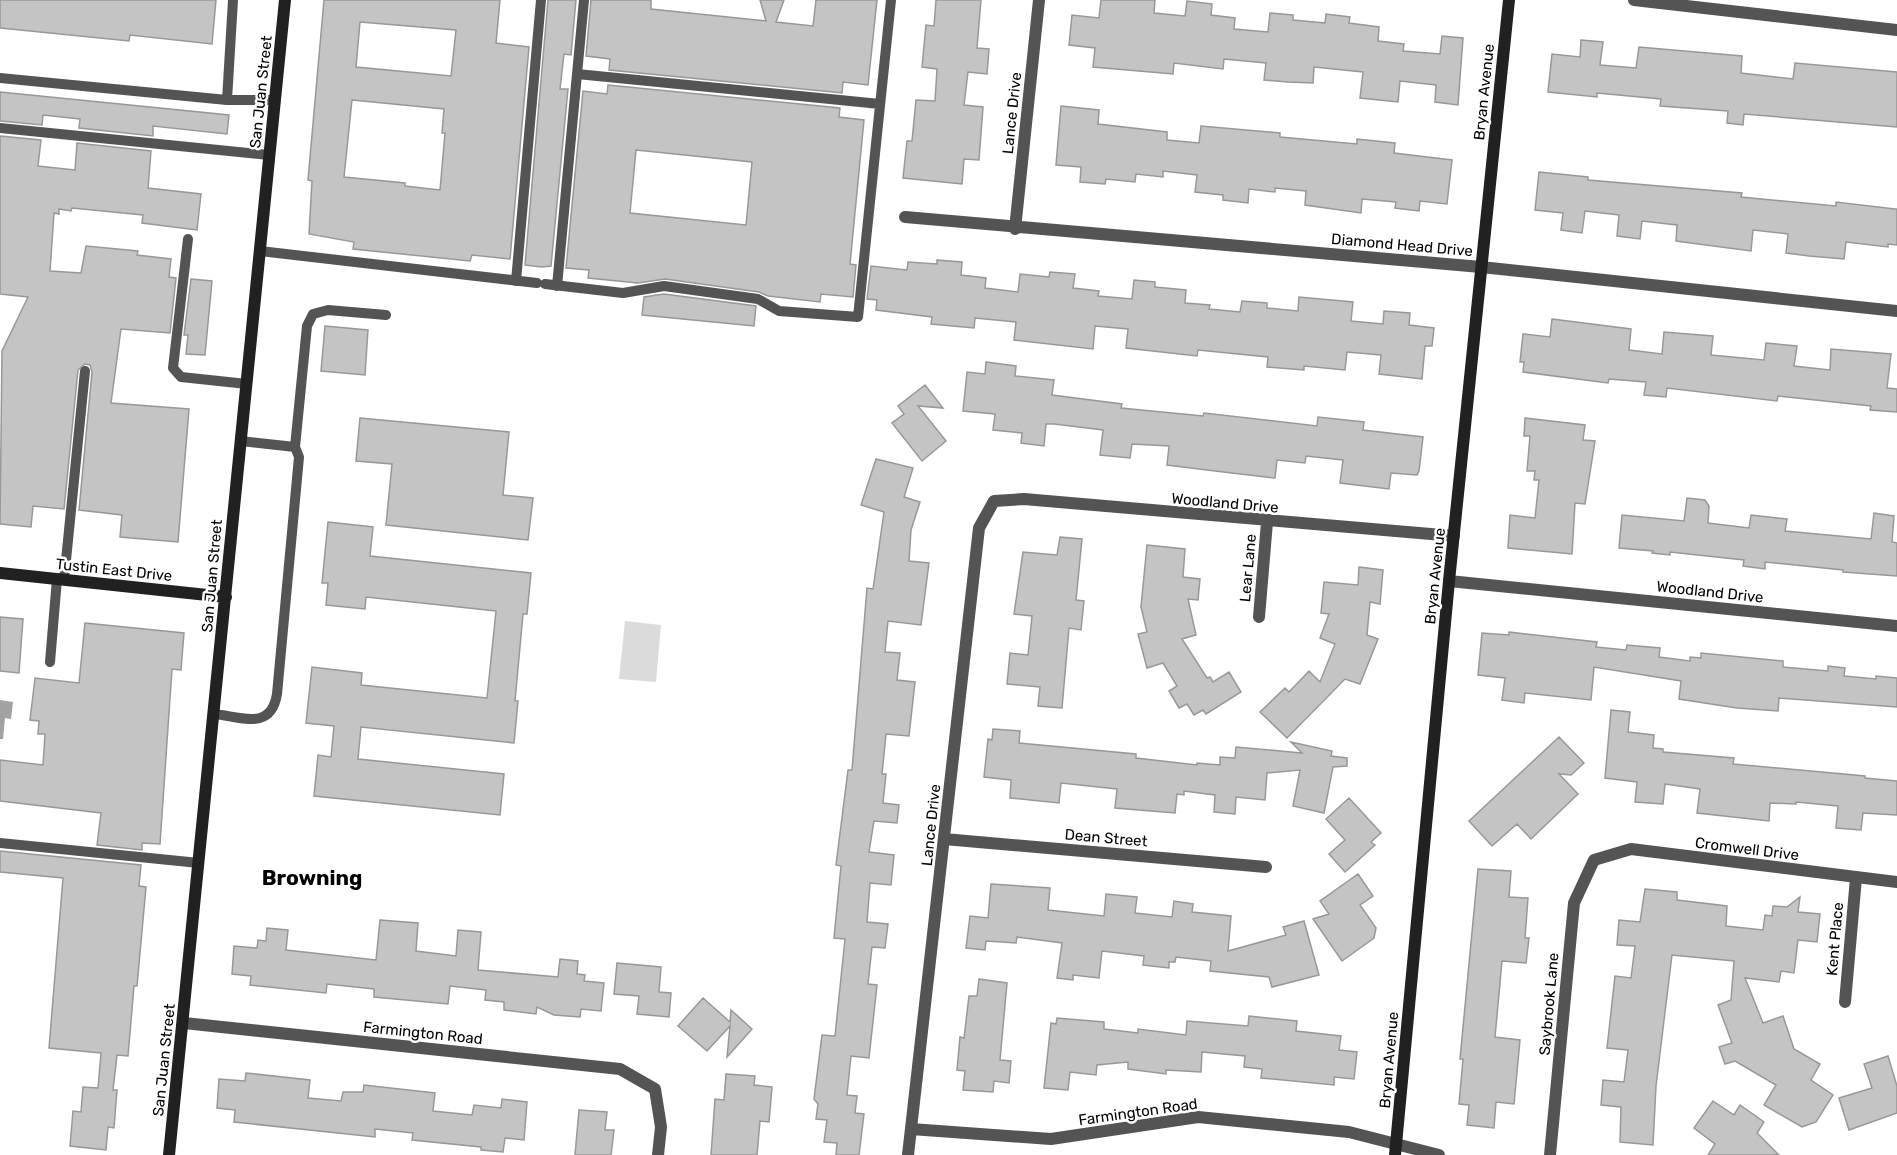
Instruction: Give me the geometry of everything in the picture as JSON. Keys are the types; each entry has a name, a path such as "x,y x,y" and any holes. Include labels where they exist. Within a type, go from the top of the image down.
{"main road":[{"name":"San Juan Street","path":"169,1155 285,0"},
{"name":"Bryan Avenue","path":"1396,1149 1449,581 1509,0"},
{"name":"Tustin East Drive","path":"0,573 226,597"}],"street":[{"name":"Lance Drive","path":"1015,229 1039,0"},
{"path":"1634,0 1897,30"},
{"name":"Diamond Head Drive","path":"905,217 1015,229 1481,267 1897,311"},
{"name":"Woodland Drive","path":"994,501 1024,499 1267,522 1454,536"},
{"name":"Lance Drive","path":"908,1155 979,528 994,501"},
{"name":"Lear Lane","path":"1259,617 1267,522"},
{"name":"Woodland Drive","path":"1449,581 1897,626"},
{"name":"Dean Street","path":"944,839 1266,867"},
{"name":"Cromwell Drive","path":"1594,860 1631,849 1897,882"},
{"name":"Saybrook Lane","path":"1550,1155 1574,903 1594,860"},
{"name":"Kent Place","path":"1845,1002 1856,878"},
{"name":"Farmington Road","path":"184,1023 620,1069 655,1089 661,1127 658,1155"},
{"name":"Farmington Road","path":"911,1129 1051,1139 1198,1117 1349,1132 1396,1149 1439,1155"}],"lane":[{"path":"227,100 233,0"},
{"path":"516,281 541,0"},
{"path":"557,286 584,0"},
{"path":"260,251 623,293 664,286 758,299 779,311 858,317 891,0"},
{"path":"577,74 880,104"},
{"path":"0,78 227,100 275,100"},
{"path":"0,128 269,155"},
{"path":"188,239 173,368 181,377 247,384"},
{"path":"214,714 261,719 269,716 274,708 299,457 294,447 307,326 314,314 328,310 386,315"},
{"path":"50,662 86,371"},
{"path":"241,441 294,447"},
{"path":"0,843 199,863"}],"shaded area":[{"path":"625,621 661,625 656,682 619,679"},
{"path":"0,700 13,702 11,719 5,718 3,739 0,739"}],"building":[{"path":"0,0 216,0 212,44 130,35 129,41 0,28"},
{"path":"324,0 500,0 496,43 529,47 510,259 472,255 470,261 353,249 354,242 309,234 312,181 308,180","holes":["360,22 456,30 451,76 356,67","352,100 444,109 442,133 445,133 440,190 405,186 405,183 344,177"]},
{"path":"548,0 576,0 571,55 564,54 560,89 568,89 551,266 542,267 525,265"},
{"path":"591,0 651,0 651,9 766,21 760,0 784,0 776,22 813,26 816,0 877,0 868,85 843,82 842,93 609,70 610,59 586,56"},
{"path":"936,0 981,0 977,48 989,49 987,74 968,72 964,105 983,107 979,160 964,159 962,184 903,178 907,141 912,141 916,100 935,101 937,69 922,67 926,25 934,26"},
{"path":"1101,0 1155,0 1154,13 1185,16 1187,1 1212,4 1211,15 1235,18 1234,29 1268,32 1270,13 1293,15 1293,20 1325,23 1326,14 1350,17 1349,23 1379,27 1378,41 1404,44 1403,51 1440,54 1442,36 1463,38 1458,105 1435,102 1436,85 1400,81 1398,102 1360,98 1363,72 1314,67 1313,83 1264,80 1266,63 1224,59 1223,69 1174,63 1173,74 1093,67 1095,48 1069,45 1072,15 1099,18"},
{"path":"1581,40 1603,42 1600,65 1636,68 1639,47 1742,56 1741,73 1793,79 1795,63 1897,72 1897,127 1744,114 1743,125 1727,123 1728,111 1660,106 1661,99 1597,93 1597,97 1548,92 1552,54 1580,57"},
{"path":"608,85 840,108 839,117 864,120 850,264 856,265 853,297 821,294 820,302 665,279 638,283 588,278 589,270 566,268 583,91 607,94","holes":["636,150 752,162 746,225 630,213"]},
{"path":"0,92 229,115 227,134 153,126 153,136 79,128 80,119 43,115 42,125 0,121"},
{"path":"1061,106 1099,110 1098,124 1167,132 1167,140 1199,143 1201,126 1280,133 1280,137 1357,144 1357,139 1395,143 1394,153 1452,160 1447,204 1420,201 1419,211 1395,208 1396,202 1362,199 1361,213 1305,205 1306,191 1275,188 1275,192 1249,189 1248,203 1223,200 1223,195 1195,192 1197,175 1163,171 1163,177 1136,174 1135,182 1106,179 1105,184 1080,182 1081,167 1056,165"},
{"path":"0,136 41,140 38,166 75,170 77,143 151,151 148,188 201,194 197,230 142,223 143,215 72,208 71,211 59,209 59,214 54,213 50,271 81,273 86,246 138,251 137,255 171,259 169,277 176,278 170,333 121,329 111,403 189,409 178,542 120,537 122,515 79,510 92,372 90,365 85,364 78,370 64,509 33,506 31,527 0,524 2,351 28,297 0,294"},
{"path":"1539,172 1588,177 1588,180 1742,193 1741,197 1836,206 1836,202 1897,209 1897,245 1888,244 1888,247 1846,242 1844,259 1809,256 1786,253 1788,234 1753,230 1751,251 1676,241 1677,225 1642,221 1640,239 1617,236 1619,215 1585,211 1582,233 1561,230 1563,213 1535,210"},
{"path":"937,260 962,262 961,275 986,278 985,288 1018,292 1020,274 1049,277 1050,272 1075,274 1073,288 1099,291 1098,296 1132,299 1134,280 1155,282 1155,287 1186,290 1185,303 1210,305 1209,309 1240,312 1242,301 1267,303 1267,308 1298,311 1299,297 1353,302 1351,321 1383,324 1384,311 1410,313 1409,325 1434,328 1432,346 1425,346 1422,379 1379,374 1381,355 1347,352 1345,370 1304,366 1304,370 1267,367 1268,357 1198,350 1197,356 1126,348 1128,329 1095,326 1093,349 1014,340 1016,322 975,318 974,328 931,324 932,317 876,310 877,300 867,299 871,266 907,270 908,262 937,264"},
{"path":"191,279 212,281 205,355 186,354 188,335 184,335"},
{"path":"664,294 756,306 754,326 642,315 644,297"},
{"path":"1552,319 1631,329 1629,350 1662,354 1664,332 1713,336 1711,355 1764,360 1766,343 1797,346 1794,366 1830,370 1831,349 1891,354 1887,388 1897,389 1897,412 1870,410 1871,406 1778,396 1777,401 1667,388 1666,397 1644,395 1646,382 1609,379 1608,383 1523,372 1524,362 1520,362 1523,334 1550,337"},
{"path":"325,326 368,330 365,375 321,371"},
{"path":"986,362 1016,366 1015,376 1054,380 1052,395 1122,404 1121,408 1203,416 1204,413 1317,426 1318,417 1364,422 1363,430 1423,437 1419,471 1417,475 1391,473 1389,489 1340,483 1343,460 1306,456 1305,463 1277,460 1275,478 1167,465 1169,446 1132,444 1130,458 1100,455 1103,430 1054,424 1046,424 1044,446 1021,443 1022,433 993,430 995,414 963,411 967,372 985,374"},
{"path":"925,385 943,408 918,406 946,441 922,461 892,423 904,414 898,406"},
{"path":"360,418 509,432 503,495 533,498 528,540 386,525 392,464 356,461"},
{"path":"1525,418 1585,425 1583,440 1595,441 1585,504 1575,503 1572,554 1508,548 1510,515 1535,518 1539,480 1534,480 1535,471 1527,471 1530,436 1524,436"},
{"path":"876,459 913,468 904,497 920,502 911,530 909,561 929,563 921,625 888,621 885,652 900,653 897,680 915,682 909,736 886,734 882,774 886,774 883,803 899,805 897,823 874,821 869,852 894,855 891,885 870,883 867,922 888,924 885,948 872,947 868,984 877,985 869,1058 851,1056 847,1095 857,1096 855,1113 864,1114 859,1155 836,1155 837,1143 824,1142 827,1120 816,1119 818,1104 814,1099 822,1035 835,1036 845,939 834,938 841,866 836,865 848,770 852,770 867,588 873,589 884,512 861,505"},
{"path":"1687,498 1705,500 1709,506 1708,523 1749,528 1751,515 1787,519 1785,531 1871,539 1874,513 1894,516 1892,542 1897,543 1897,576 1765,562 1765,569 1743,566 1744,560 1670,552 1670,555 1619,548 1622,515 1684,521"},
{"path":"328,522 373,527 370,556 531,573 527,614 523,614 515,701 518,701 514,743 361,727 358,759 504,774 500,815 314,796 318,755 331,757 334,726 306,723 312,667 362,673 361,685 487,698 496,611 366,597 365,609 326,605 328,583 322,583"},
{"path":"1060,537 1082,539 1076,600 1084,601 1081,630 1069,628 1062,708 1038,706 1040,687 1007,684 1010,653 1028,655 1032,616 1014,614 1023,552 1057,555"},
{"path":"1147,545 1185,549 1183,577 1200,579 1198,600 1188,599 1196,635 1182,639 1207,678 1210,677 1213,682 1229,672 1241,692 1206,714 1203,710 1194,715 1187,704 1179,708 1169,691 1177,686 1163,663 1147,668 1138,634 1147,632 1141,607"},
{"path":"1359,567 1383,570 1380,604 1370,602 1367,635 1378,639 1360,684 1345,679 1287,738 1260,712 1285,688 1289,692 1309,671 1320,682 1335,644 1320,638 1329,614 1321,613 1324,582 1358,585"},
{"path":"0,617 23,619 19,673 0,671"},
{"path":"85,623 184,633 181,670 172,669 160,844 142,843 142,850 97,845 101,813 0,801 0,760 43,765 45,734 38,734 39,721 30,720 35,678 79,683"},
{"path":"1509,632 1597,642 1596,647 1626,650 1627,645 1660,648 1659,657 1690,661 1690,657 1701,658 1701,653 1783,661 1783,667 1828,671 1828,666 1845,668 1844,676 1897,678 1897,707 1779,698 1778,711 1737,708 1679,699 1681,681 1594,667 1591,700 1525,693 1524,703 1502,700 1505,678 1478,675 1482,633 1509,635"},
{"path":"1611,710 1630,712 1628,732 1654,735 1653,748 1663,749 1663,752 1734,758 1733,764 1897,781 1897,815 1863,813 1861,830 1836,828 1838,806 1796,802 1796,804 1770,803 1769,821 1697,813 1700,789 1665,784 1663,804 1635,802 1637,782 1605,778"},
{"path":"993,729 1020,731 1019,743 1136,754 1136,758 1197,765 1197,763 1220,765 1220,757 1235,758 1236,747 1302,753 1291,742 1332,751 1331,756 1347,758 1347,766 1333,767 1324,813 1293,806 1300,770 1267,773 1265,800 1236,797 1235,814 1214,812 1215,795 1184,791 1184,795 1177,794 1175,813 1115,808 1117,789 1061,783 1059,803 1010,798 1011,780 984,777 988,739 992,740"},
{"path":"1559,737 1584,763 1571,775 1559,774 1578,794 1531,839 1517,824 1492,846 1469,821"},
{"path":"1349,798 1381,833 1371,842 1375,845 1345,872 1329,854 1345,840 1326,819"},
{"path":"0,851 141,865 139,886 146,887 137,986 134,986 128,1056 117,1055 113,1090 117,1090 114,1128 108,1127 106,1150 70,1146 73,1111 81,1112 83,1087 98,1088 101,1053 49,1048 63,878 0,872"},
{"path":"1478,869 1511,871 1509,897 1528,898 1525,938 1529,938 1526,963 1502,961 1495,1037 1520,1040 1514,1104 1496,1102 1494,1128 1467,1125 1469,1105 1459,1104 1463,1059 1460,1059"},
{"path":"1358,874 1373,896 1360,905 1376,928 1374,938 1342,961 1313,919 1329,914 1320,901"},
{"path":"991,884 1050,888 1048,910 1104,916 1106,894 1137,897 1135,913 1172,917 1174,901 1193,904 1192,912 1231,916 1228,951 1286,935 1283,927 1304,921 1319,975 1272,987 1269,977 1210,971 1211,961 1176,957 1175,962 1169,962 1169,968 1143,965 1144,956 1102,951 1099,978 1073,975 1073,980 1057,978 1062,943 1017,937 1016,943 986,941 985,950 966,948 970,916 988,918"},
{"path":"1645,889 1677,892 1677,900 1727,906 1726,926 1763,930 1765,915 1772,916 1773,906 1787,907 1800,897 1798,912 1820,914 1817,942 1798,940 1794,973 1781,971 1779,982 1745,978 1763,1023 1783,1016 1794,1049 1820,1064 1811,1080 1833,1095 1816,1122 1802,1127 1764,1105 1776,1085 1735,1061 1725,1064 1719,1047 1732,1043 1718,1005 1731,1000 1734,961 1672,955 1656,1086 1653,1145 1620,1142 1621,1107 1601,1105 1603,1080 1624,1082 1628,1050 1607,1048 1615,976 1631,978 1635,946 1617,945 1619,920 1640,922"},
{"path":"380,920 418,923 416,951 456,956 458,930 481,932 478,970 558,977 560,959 578,961 577,974 585,975 584,981 604,983 601,1011 581,1009 580,1017 554,1015 537,1007 536,1014 504,1010 504,1002 485,1000 486,990 450,986 448,1004 374,997 374,989 327,984 326,993 250,985 251,976 232,974 234,946 257,948 258,940 266,941 267,928 288,930 286,950 376,960"},
{"path":"617,963 661,967 659,992 671,993 669,1017 637,1014 639,996 614,994"},
{"path":"979,979 1007,983 1000,1060 1011,1061 1009,1083 994,1081 993,1092 963,1090 965,1071 957,1070 960,1037 964,1038 969,996 977,996"},
{"path":"703,998 730,1022 731,1010 752,1029 727,1057 730,1026 707,1051 678,1026"},
{"path":"1249,1016 1297,1021 1296,1031 1341,1036 1339,1050 1357,1052 1354,1079 1334,1077 1334,1085 1261,1078 1262,1069 1244,1067 1245,1056 1202,1052 1201,1072 1166,1070 1166,1074 1128,1069 1128,1062 1097,1065 1096,1075 1070,1072 1068,1090 1044,1088 1051,1023 1056,1024 1057,1018 1104,1022 1104,1029 1138,1033 1138,1029 1186,1035 1187,1021 1248,1026"},
{"path":"1888,1056 1897,1086 1897,1113 1849,1130 1839,1098 1872,1088 1864,1064"},
{"path":"246,1073 310,1080 308,1098 341,1101 343,1092 363,1092 364,1085 435,1093 433,1111 472,1115 474,1105 501,1108 502,1099 527,1102 524,1140 505,1138 503,1152 481,1150 481,1147 412,1140 413,1133 375,1129 375,1137 234,1122 235,1110 217,1108 219,1079 245,1081"},
{"path":"726,1074 755,1076 754,1085 772,1087 769,1122 760,1121 757,1155 711,1155 715,1099 724,1100"},
{"path":"1713,1101 1734,1115 1740,1105 1764,1122 1757,1133 1779,1155 1708,1155 1715,1144 1694,1128"},
{"path":"579,1110 607,1112 605,1130 614,1130 611,1155 575,1155"}],"district":[{"name":"Browning","path":"312,877"}]}
